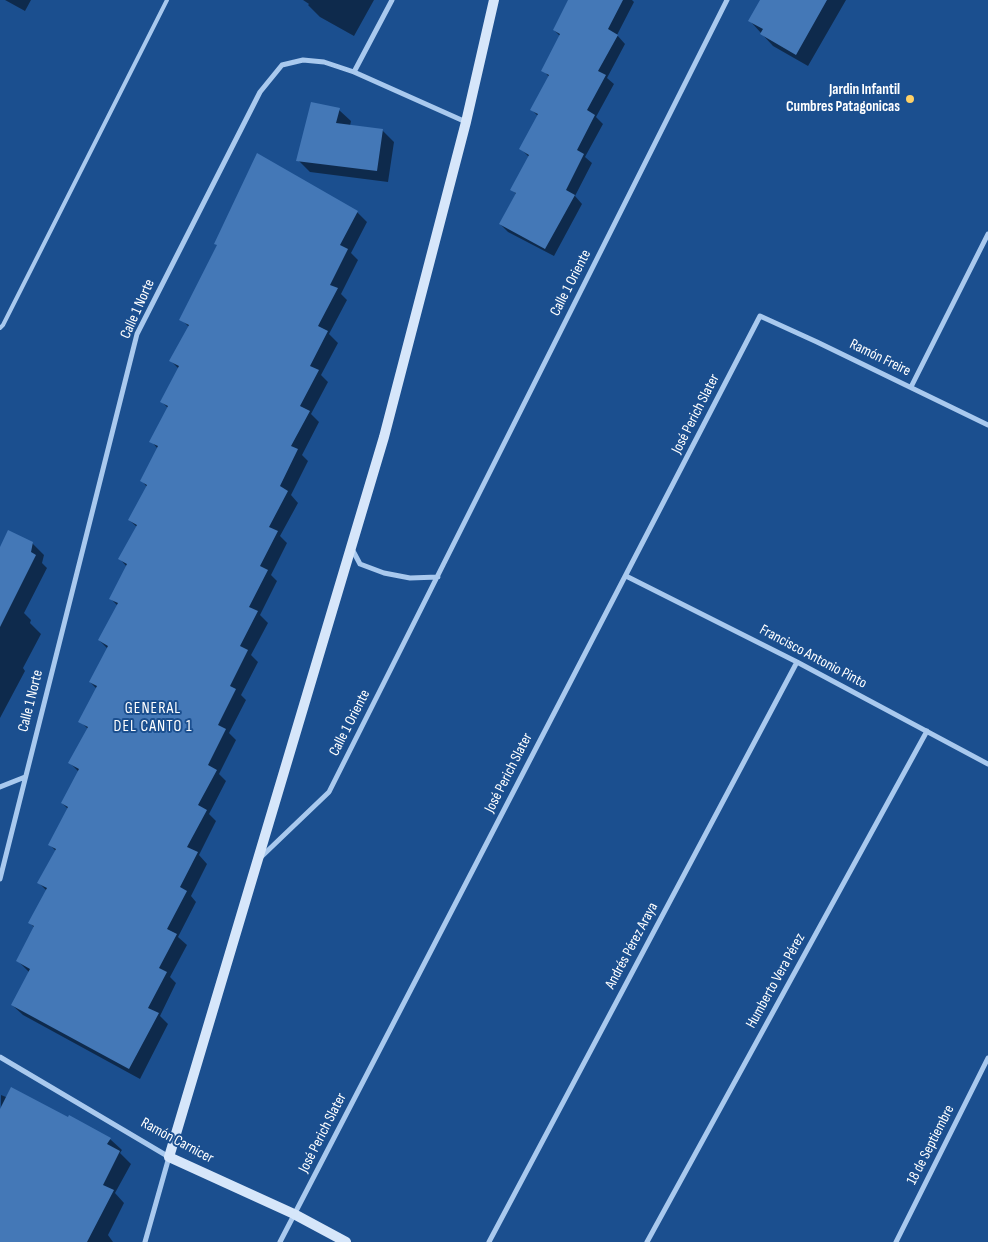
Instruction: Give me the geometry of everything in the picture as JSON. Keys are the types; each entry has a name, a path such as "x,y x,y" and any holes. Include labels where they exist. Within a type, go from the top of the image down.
{"street":[{"path":"354,72 392,0"},
{"path":"145,1242 384,437 466,122 494,0"},
{"name":"Calle 1 Oriente","path":"258,860 330,792 727,0"},
{"name":"Calle 1 Norte","path":"0,879 137,334 260,92 282,66 303,60 324,62 354,72 466,122"},
{"path":"911,387 988,234"},
{"name":"Ramón Freire","path":"760,316 911,387 988,426"},
{"name":"José Perich Slater","path":"280,1242 760,316"},
{"path":"351,547 360,564 384,573 410,578 438,576"},
{"name":"Francisco Antonio Pinto","path":"626,576 797,662 988,764"},
{"name":"Andrés Pérez Araya","path":"489,1242 797,662"},
{"name":"Humberto Vera Pérez","path":"646,1242 927,731"},
{"path":"0,787 25,776"},
{"name":"Ramón Carnicer","path":"0,1057 169,1156 294,1214 346,1242"},
{"name":"18 de Septiembre","path":"896,1242 988,1058"}],"lane":[{"path":"0,328 167,0"}],"building":[{"path":"568,0 623,0 608,29 618,35 598,71 606,75 587,110 595,115 577,150 584,154 566,190 575,195 545,249 499,224 516,193 510,190 529,155 519,149 538,114 530,110 549,75 541,71 560,34 553,30"},
{"path":"760,0 827,0 796,55 760,34 763,29 748,21"},
{"path":"311,102 340,108 336,123 383,129 377,171 296,161"},
{"path":"257,153 358,211 340,245 348,249 330,285 338,288 318,326 328,331 310,366 319,370 300,406 310,411 291,446 298,449 280,486 288,491 269,527 278,531 260,566 268,570 249,607 258,611 240,646 248,650 230,686 236,689 218,725 226,729 208,765 217,770 198,805 207,810 187,847 198,852 180,887 187,891 167,929 177,934 159,968 167,972 148,1008 159,1013 129,1069 11,1005 30,969 16,961 34,926 28,923 47,888 37,883 56,849 48,845 68,807 61,803 79,769 68,763 88,727 78,722 97,686 89,682 108,646 98,640 118,603 109,599 127,564 118,559 137,525 128,520 147,485 140,481 158,446 149,442 168,406 160,402 179,366 169,361 189,325 179,320 217,245 214,244"},
{"path":"8,530 33,542 31,552 36,555 0,627 0,547"},
{"path":"11,1087 111,1138 107,1144 120,1151 103,1185 114,1190 87,1242 0,1242 0,1109"}],"place":[{"name":"Jardin Infantil Cumbres Patagonicas","path":"910,99"}],"district":[{"name":"GENERAL DEL CANTO 1","path":"153,718"}]}
